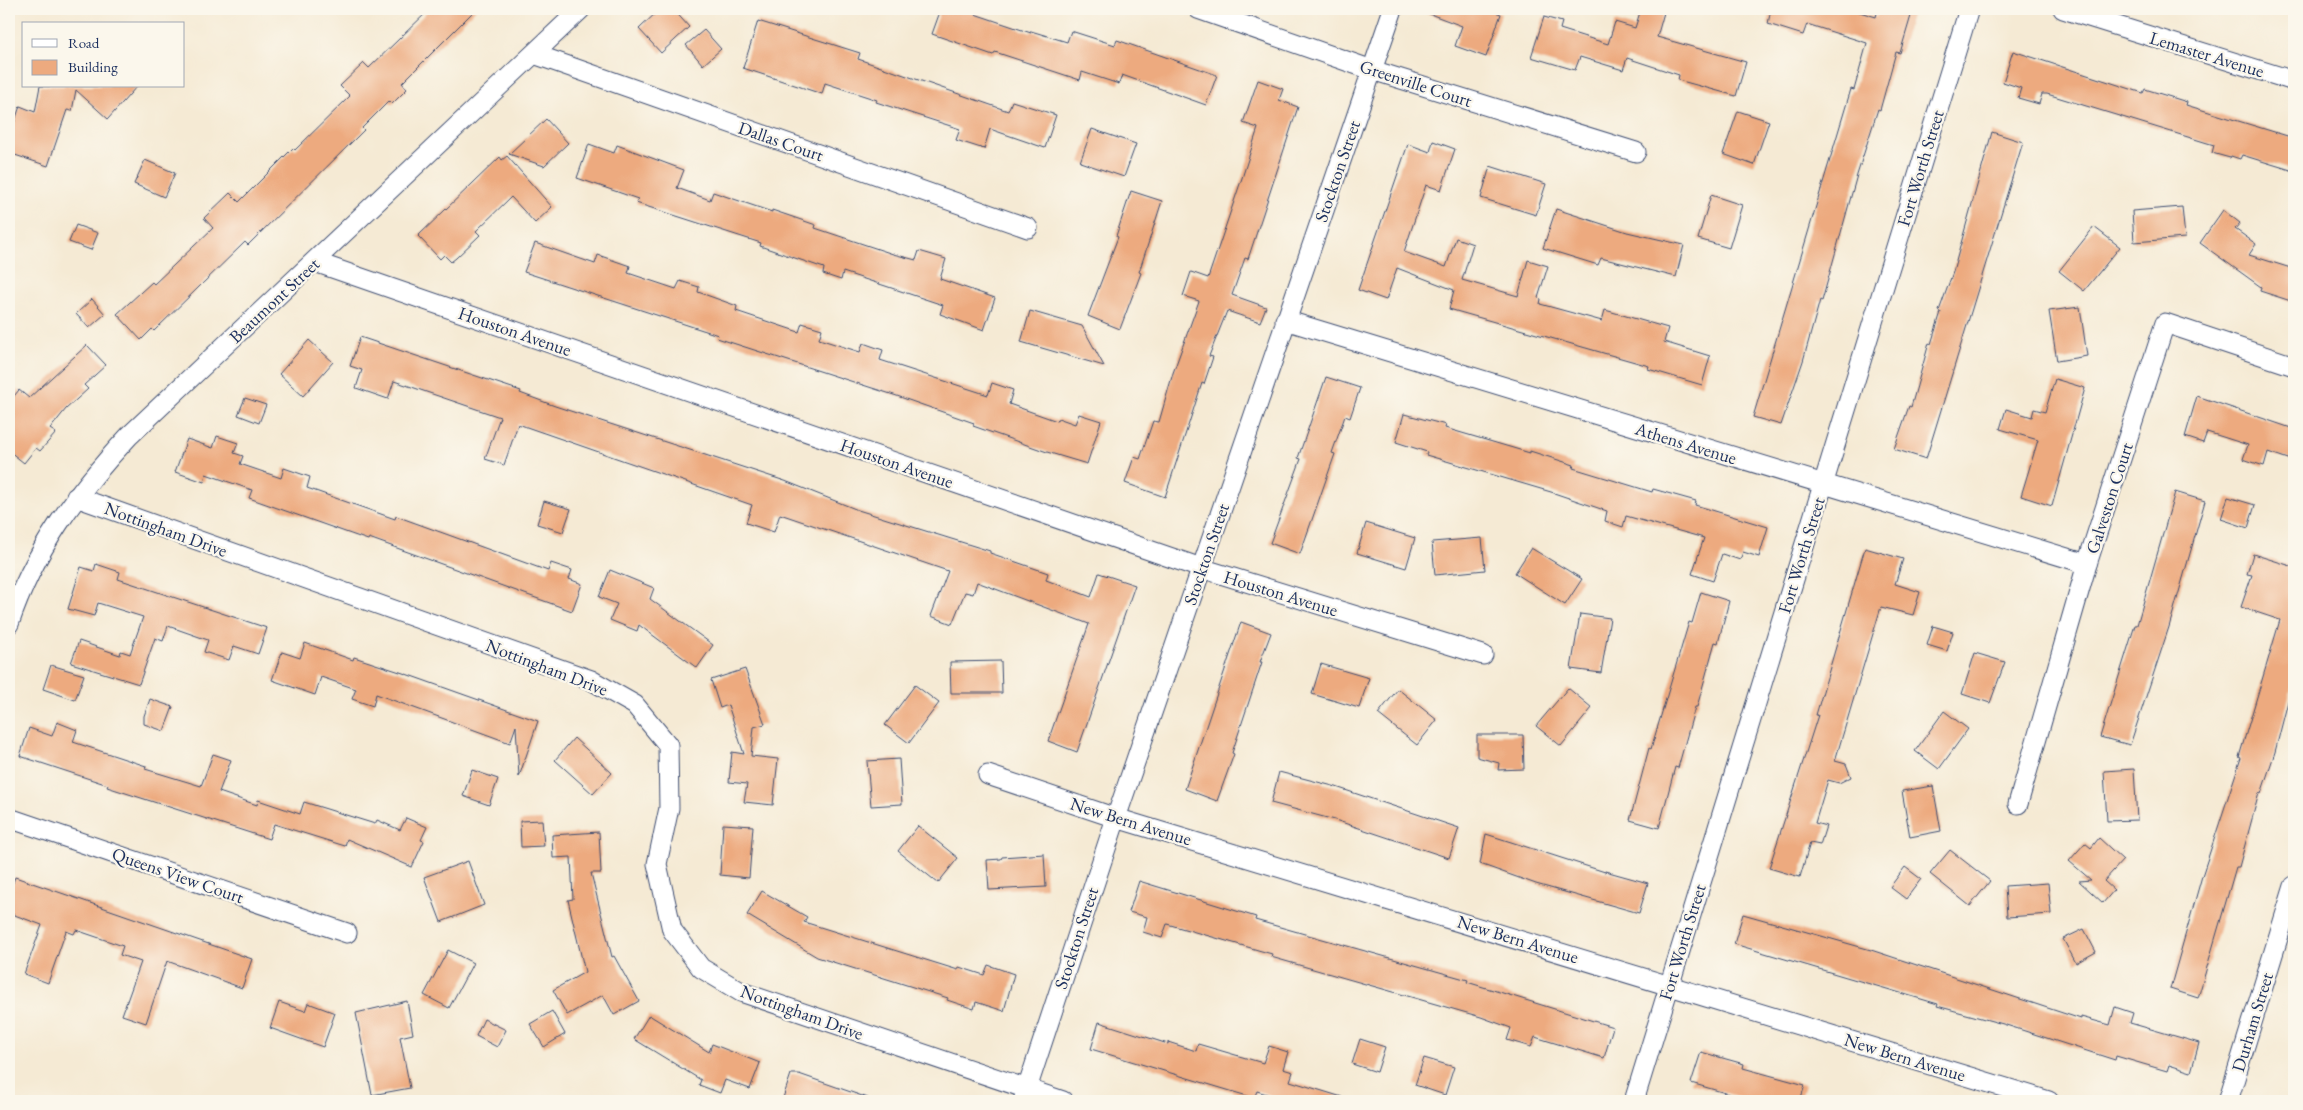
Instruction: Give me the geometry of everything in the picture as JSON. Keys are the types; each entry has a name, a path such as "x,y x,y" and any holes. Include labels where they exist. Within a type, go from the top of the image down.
{"street":[{"name":"Beaumont Street","path":"9,623 22,589 54,528 76,497 129,436 581,9"},
{"name":"Greenville Court","path":"1198,9 1372,70 1636,152"},
{"name":"Stockton Street","path":"1025,1095 1116,818 1393,9"},
{"name":"Fort Worth Street","path":"1634,1101 1970,9"},
{"name":"Lemaster Avenue","path":"2063,9 2294,81"},
{"name":"Dallas Court","path":"534,54 1028,228"},
{"name":"Houston Avenue","path":"315,262 1201,568 1483,655"},
{"name":"Athens Avenue","path":"1285,320 1822,485 2087,564"},
{"name":"Galveston Court","path":"2018,804 2087,564 2165,323 2294,366"},
{"name":"Nottingham Drive","path":"76,497 590,680 635,705 668,745 669,808 657,864 672,930 701,968 741,992 1025,1095 1063,1101"},
{"name":"New Bern Avenue","path":"988,775 1116,818 1670,984 2049,1101"},
{"name":"Queens View Court","path":"9,818 347,932"},
{"name":"Durham Street","path":"2228,1101 2294,886"}],"building":[{"path":"430,9 476,9 402,83 407,89 392,104 389,101 362,128 364,130 248,245 245,242 154,331 152,329 141,340 117,314 152,282 154,284 213,228 204,218 230,193 239,202 293,148 295,150 350,96 340,86 364,63 369,68"},
{"path":"660,9 673,9 689,27 661,53 639,29"},
{"path":"941,9 960,9 1031,33 1031,31 1067,42 1071,31 1115,45 1117,40 1217,75 1206,105 1122,75 1119,84 1082,72 1080,80 995,52 993,55 932,34"},
{"path":"1422,9 1486,9 1501,14 1486,57 1455,46 1462,26 1422,11"},
{"path":"1641,9 1665,9 1657,37 1746,62 1736,96 1678,80 1679,75 1627,58 1623,70 1580,57 1575,70 1531,57 1544,17 1562,22 1560,29 1608,44 1615,22 1635,28"},
{"path":"1771,9 1850,9 1876,17 1878,9 1913,9 1900,53 1896,52 1880,110 1878,109 1857,175 1822,301 1820,300 1803,361 1781,425 1753,417 1851,89 1854,90 1867,43 1807,24 1803,35 1768,24"},
{"path":"758,21 860,53 858,59 1008,111 1012,101 1056,115 1045,148 990,129 984,149 956,140 960,129 876,102 877,100 825,83 822,94 743,68"},
{"path":"704,30 721,49 703,65 686,45"},
{"path":"2013,51 2143,93 2145,89 2187,102 2186,105 2294,138 2294,171 2242,155 2240,159 2212,153 2214,145 2047,94 2042,94 2039,104 2018,98 2021,88 2003,82"},
{"path":"1258,80 1283,89 1279,100 1298,107 1248,259 1245,258 1232,295 1266,307 1260,322 1227,311 1209,356 1213,357 1204,384 1202,383 1165,497 1125,483 1134,457 1140,459 1153,421 1159,422 1173,373 1199,301 1183,296 1191,272 1208,278 1243,175 1258,128 1243,123"},
{"path":"40,88 135,88 108,119 76,90 72,111 67,110 48,166 9,153 9,138 20,106 35,112"},
{"path":"1738,111 1769,121 1754,165 1723,154"},
{"path":"546,119 568,143 544,166 509,154"},
{"path":"1092,129 1136,144 1124,177 1080,162"},
{"path":"1992,132 2023,142 1926,459 1894,449 1909,406 1911,407 1929,343 1931,344 1941,312 1939,311 1953,272"},
{"path":"1433,141 1455,149 1441,190 1426,185 1404,252 1446,267 1456,238 1473,244 1462,280 1518,296 1528,260 1548,266 1538,298 1541,299 1540,304 1602,321 1605,310 1668,328 1664,342 1710,356 1702,385 1648,369 1649,366 1449,309 1454,290 1397,268 1386,300 1358,290 1408,144 1430,152"},
{"path":"589,144 614,153 617,145 684,170 677,188 710,200 713,192 816,225 815,228 893,254 916,260 919,251 946,259 940,279 995,298 984,330 940,314 943,305 843,272 841,280 823,274 824,268 760,246 761,243 636,203 638,199 577,178"},
{"path":"507,156 552,207 535,223 511,197 476,231 480,235 456,258 451,262 444,255 440,259 418,236 500,157 502,160"},
{"path":"145,160 175,173 164,197 134,184"},
{"path":"1490,166 1546,184 1536,215 1481,198"},
{"path":"1131,191 1162,201 1139,272 1141,273 1120,329 1088,316 1118,237 1116,236"},
{"path":"1711,195 1742,205 1729,248 1698,239"},
{"path":"2182,207 2185,238 2134,242 2132,211"},
{"path":"1556,209 1627,232 1684,245 1676,277 1601,258 1598,265 1543,248"},
{"path":"2223,210 2240,223 2235,229 2256,244 2249,255 2294,269 2294,302 2260,291 2261,287 2200,243"},
{"path":"76,225 98,233 91,250 69,242"},
{"path":"2094,227 2120,247 2084,291 2059,271"},
{"path":"535,243 595,264 598,255 630,266 628,273 676,289 680,281 699,287 698,292 737,306 736,311 799,332 802,323 822,329 819,339 860,352 863,343 883,350 880,360 988,395 992,383 1013,390 1009,404 1057,421 1058,418 1075,424 1079,414 1101,421 1087,464 973,426 974,423 897,396 717,338 718,335 524,272"},
{"path":"92,299 105,314 89,328 76,314"},
{"path":"2080,307 2087,356 2057,361 2049,311"},
{"path":"1030,311 1082,326 1104,366 1021,342"},
{"path":"360,337 521,391 520,393 555,406 785,481 858,510 990,551 990,553 1048,573 1046,580 1091,597 1099,573 1135,585 1077,752 1048,741 1089,624 977,582 973,594 965,592 952,624 931,616 948,571 780,514 774,532 746,523 752,505 518,424 504,465 485,459 500,417 394,381 388,399 356,388 362,370 350,366"},
{"path":"309,340 333,362 303,396 279,374"},
{"path":"87,345 106,365 84,385 88,389 66,409 50,429 56,433 40,451 36,448 24,463 9,451 9,402 19,390 29,398"},
{"path":"1326,377 1360,388 1350,418 1345,416 1332,453 1335,454 1300,554 1270,543 1301,459 1298,458"},
{"path":"2055,379 2085,388 2052,506 2021,496 2038,440 2000,429 2006,409 2032,417 2034,409 2045,412"},
{"path":"2197,396 2294,429 2294,461 2268,452 2264,466 2243,459 2248,445 2207,432 2203,443 2185,437"},
{"path":"245,398 266,405 259,423 238,415"},
{"path":"1404,414 1446,425 1445,428 1530,453 1530,451 1574,465 1573,468 1652,492 1653,489 1696,501 1695,505 1768,527 1759,557 1743,552 1740,560 1722,554 1713,581 1692,574 1704,538 1626,516 1623,527 1605,521 1607,511 1551,492 1426,455 1427,452 1396,442"},
{"path":"217,436 238,443 234,453 243,456 240,464 281,478 284,468 310,477 307,488 395,519 396,516 548,571 551,563 572,570 569,579 582,584 572,611 369,538 368,540 249,498 252,490 206,474 204,482 175,472 187,439 213,448"},
{"path":"2175,492 2205,501 2169,627 2130,745 2100,737 2135,625 2137,625"},
{"path":"2228,497 2255,505 2248,528 2221,519"},
{"path":"544,501 571,509 563,532 537,524"},
{"path":"1366,523 1415,538 1406,568 1357,553"},
{"path":"1482,538 1485,570 1435,575 1432,542"},
{"path":"1531,548 1582,579 1565,605 1515,573"},
{"path":"1865,548 1903,559 1895,584 1920,592 1913,615 1881,607 1835,761 1846,764 1851,777 1839,783 1828,780 1815,823 1826,826 1820,845 1810,843 1800,877 1769,868 1818,715 1816,715"},
{"path":"2253,554 2294,567 2294,678 2275,752 2261,794 2259,793 2239,867 2236,867 2198,998 2170,989 2202,876 2241,758 2239,757 2280,620 2241,607 2252,575 2247,574"},
{"path":"96,564 120,572 118,579 267,628 258,654 234,646 229,660 204,652 208,640 168,626 163,641 155,638 139,684 71,663 79,641 120,655 121,651 130,654 143,617 98,603 94,616 68,609 81,567 94,571"},
{"path":"610,570 654,588 650,599 713,645 697,668 639,625 637,631 610,620 617,604 599,597"},
{"path":"1701,592 1729,601 1718,643 1715,642 1678,768 1675,767 1659,828 1630,820 1649,748 1651,749 1689,622 1692,623"},
{"path":"1580,614 1610,618 1601,673 1571,669"},
{"path":"1241,622 1271,633 1232,753 1234,754 1217,801 1185,789"},
{"path":"1933,626 1953,632 1947,651 1927,645"},
{"path":"305,643 353,660 354,657 403,673 538,721 519,777 516,726 510,743 376,694 373,706 352,699 356,689 321,677 315,695 272,680 282,652 300,658"},
{"path":"1975,653 2005,662 1990,703 1962,694"},
{"path":"1001,661 1002,693 951,693 950,662"},
{"path":"1321,664 1369,678 1359,708 1312,694"},
{"path":"51,665 84,675 75,700 43,689"},
{"path":"745,669 765,724 754,727 751,756 778,759 773,805 744,802 747,784 729,782 732,752 744,754 728,705 720,708 711,680"},
{"path":"915,685 939,703 909,743 885,725"},
{"path":"1568,688 1592,708 1561,746 1536,726"},
{"path":"1398,689 1437,720 1417,745 1378,714"},
{"path":"150,699 173,707 164,731 144,724 144,716"},
{"path":"1944,711 1968,729 1939,769 1915,751"},
{"path":"57,722 77,730 73,742 146,766 145,769 201,786 213,754 231,760 219,792 257,805 258,800 300,814 304,802 375,824 377,820 400,830 406,818 427,827 421,840 424,841 412,867 347,839 345,846 274,824 269,839 107,787 108,785 20,756 29,728 52,736"},
{"path":"1477,735 1523,735 1524,769 1498,770 1499,763 1477,757"},
{"path":"574,738 612,773 593,794 555,760"},
{"path":"899,759 902,804 871,806 867,761"},
{"path":"2134,769 2137,820 2107,821 2104,771"},
{"path":"472,770 498,779 489,805 463,796"},
{"path":"1279,772 1333,786 1459,828 1449,858 1335,820 1271,803"},
{"path":"1933,786 1941,831 1910,837 1902,791"},
{"path":"542,820 544,846 521,847 520,821"},
{"path":"723,824 753,826 749,878 720,875"},
{"path":"918,826 958,858 938,883 898,851"},
{"path":"599,832 601,873 591,873 612,957 614,956 639,1001 614,1015 603,995 567,1015 553,990 585,972 568,900 573,899 571,857 553,858 552,835"},
{"path":"1486,834 1605,872 1648,883 1639,913 1536,884 1480,864"},
{"path":"2099,838 2123,860 2104,881 2114,890 2103,903 2079,881 2091,880 2069,861 2085,843 2091,848"},
{"path":"1950,850 1990,881 1970,906 1930,874"},
{"path":"1044,854 1046,887 989,890 987,860"},
{"path":"468,861 484,905 441,922 424,877"},
{"path":"1905,867 1921,879 1906,899 1890,887"},
{"path":"15,877 252,959 242,988 167,961 146,1023 122,1015 141,962 120,955 123,946 76,930 74,934 66,931 48,983 24,974 42,925 9,913 9,894"},
{"path":"1139,881 1256,917 1255,920 1468,980 1467,982 1613,1027 1604,1058 1535,1037 1531,1047 1507,1040 1511,1028 1481,1017 1271,957 1272,954 1167,924 1162,938 1143,932 1147,917 1129,912"},
{"path":"2048,883 2051,914 2007,917 2005,886"},
{"path":"762,891 807,917 804,922 958,970 959,967 984,975 988,965 1014,974 1004,1011 976,1002 974,1009 947,1000 948,998 817,957 747,915"},
{"path":"1743,914 1871,950 2081,1019 2081,1017 2110,1025 2115,1007 2133,1013 2130,1023 2199,1043 2191,1072 2169,1065 2167,1071 2116,1056 2115,1060 2003,1024 1937,1006 1938,1004 1734,944"},
{"path":"2084,929 2096,952 2076,963 2063,939"},
{"path":"448,950 473,963 449,1008 424,995"},
{"path":"407,1001 413,1034 400,1037 410,1088 372,1095 356,1013"},
{"path":"279,1002 305,1011 308,1003 335,1013 323,1047 270,1028"},
{"path":"552,1011 565,1034 544,1047 530,1024"},
{"path":"649,1015 709,1052 712,1044 760,1063 750,1089 725,1080 720,1093 699,1085 701,1080 634,1039"},
{"path":"484,1019 506,1030 497,1047 476,1036"},
{"path":"1099,1022 1196,1051 1198,1044 1263,1063 1269,1046 1288,1052 1283,1069 1293,1072 1290,1081 1342,1097 1341,1101 1289,1101 1257,1091 1254,1098 1091,1049"},
{"path":"1360,1039 1385,1047 1377,1072 1352,1064"},
{"path":"1701,1052 1744,1064 1743,1068 1805,1085 1800,1101 1753,1101 1691,1083"},
{"path":"1424,1058 1454,1067 1445,1095 1415,1085"},
{"path":"791,1074 799,1074 868,1098 868,1101 782,1101"}]}
